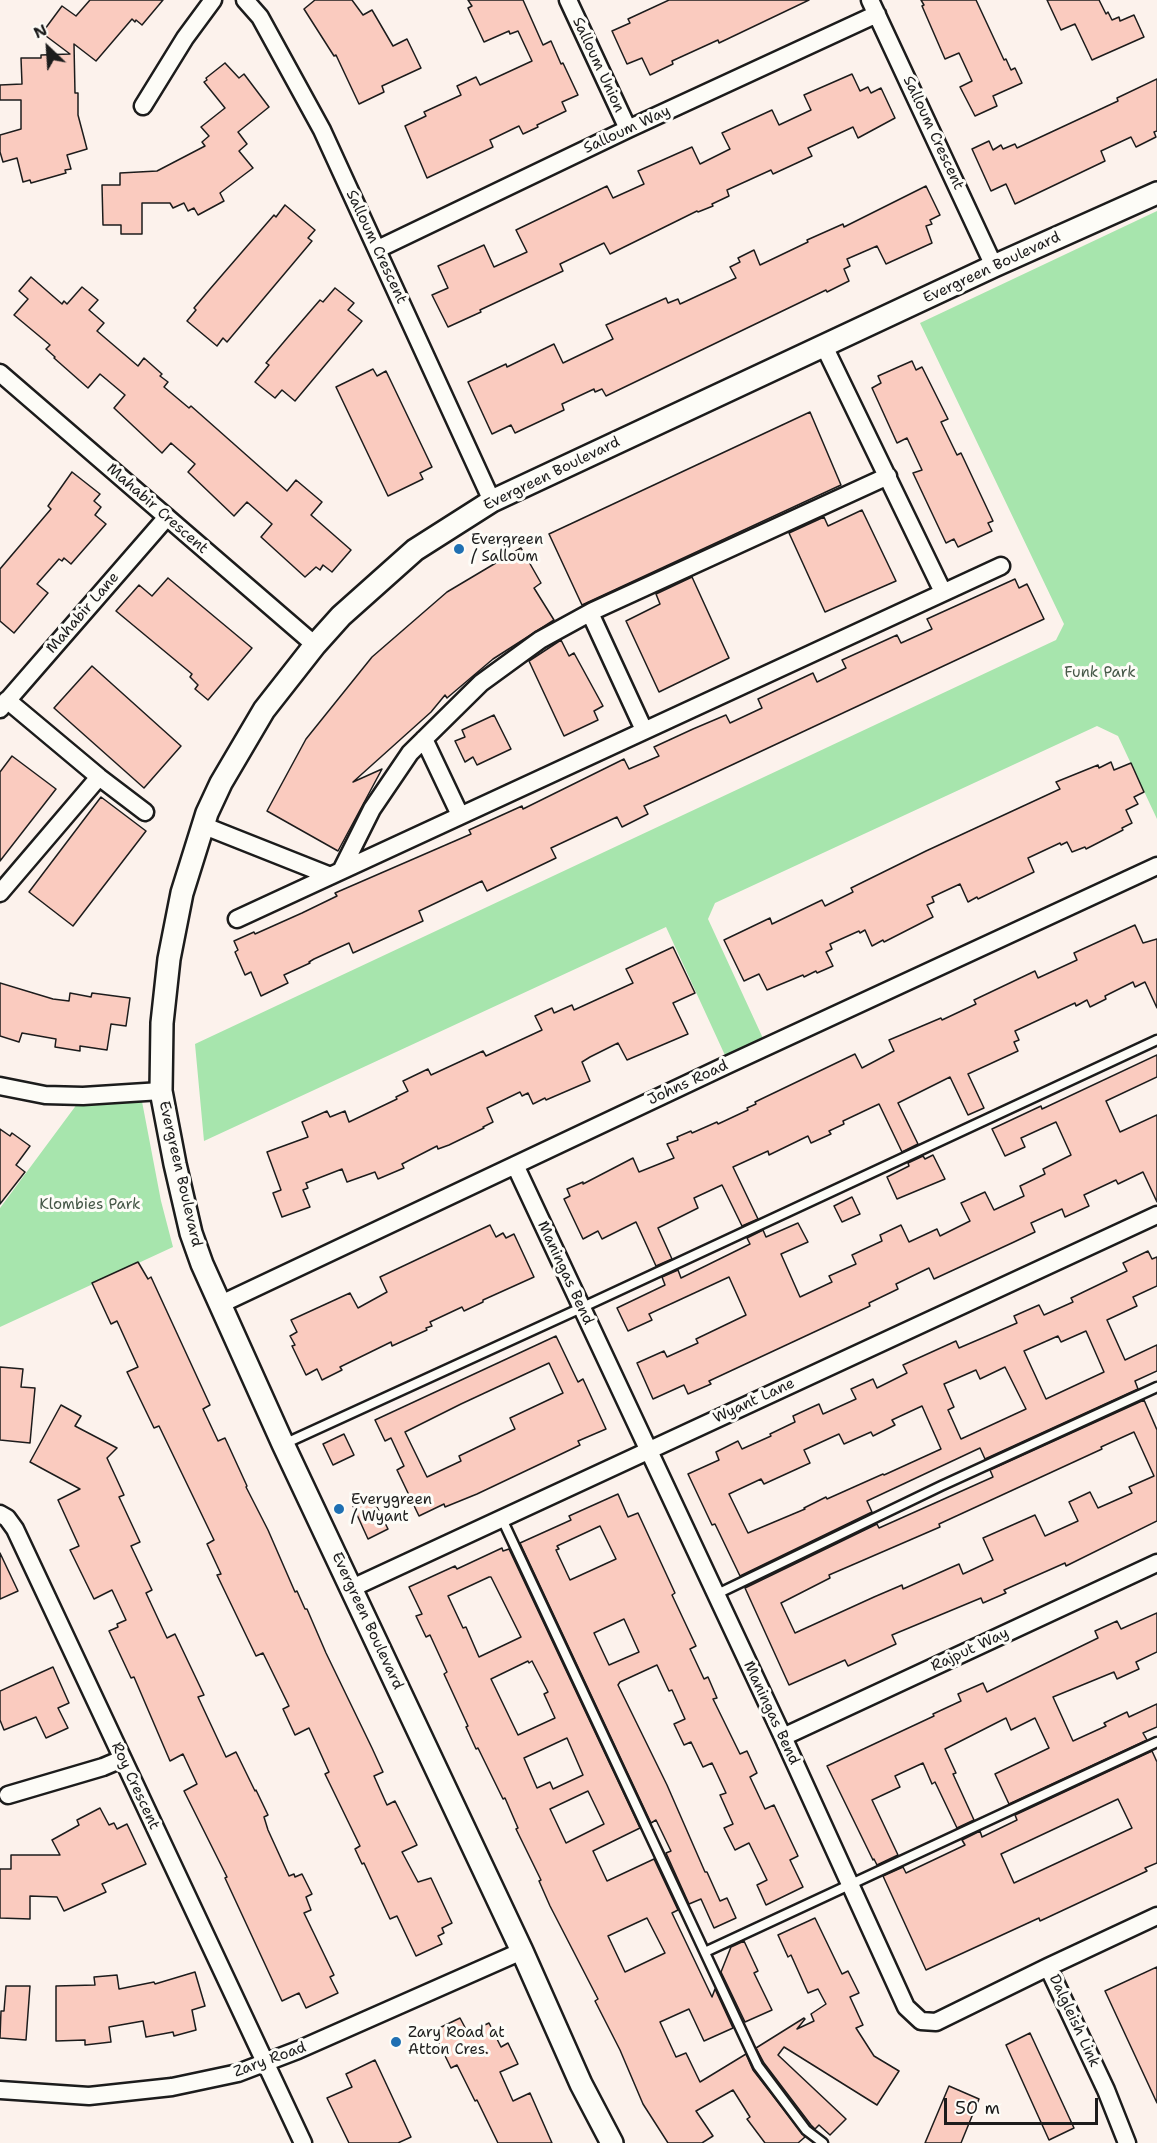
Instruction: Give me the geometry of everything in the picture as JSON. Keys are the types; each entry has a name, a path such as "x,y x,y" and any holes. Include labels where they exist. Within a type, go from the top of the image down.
{"street":[{"path":"142,106 185,38 213,0"},
{"name":"Salloum Crescent","path":"245,0 260,17 322,130 492,501"},
{"name":"Salloum Union","path":"568,0 628,129"},
{"name":"Salloum Crescent","path":"874,7 994,266"},
{"name":"Salloum Way","path":"378,249 874,7"},
{"name":"Evergreen Boulevard","path":"612,2143 581,2084 522,1951 283,1444 201,1264 191,1233 175,1164 161,1091 162,1023 173,936 182,893 202,825 221,783 264,710 341,616 416,550 492,501 994,266 1157,193"},
{"path":"824,346 943,592"},
{"name":"Mahabir Crescent","path":"0,373 315,645"},
{"path":"335,872 372,809 410,753 481,683 540,640 590,613 888,476"},
{"name":"Mahabir Lane","path":"3,705 167,518"},
{"path":"237,919 1000,566"},
{"path":"590,613 644,730"},
{"path":"3,705 145,812"},
{"path":"424,739 460,814"},
{"path":"0,893 99,777"},
{"path":"202,825 335,872"},
{"name":"Johns Road","path":"221,1304 1157,866"},
{"path":"0,1086 45,1095 83,1096 161,1091"},
{"name":"Maningas Bend","path":"515,1165 783,1737 906,2007 921,2021 936,2022 1048,1966 1157,1916"},
{"name":"Wyant Lane","path":"352,1588 1157,1215"},
{"name":"Roy Crescent","path":"0,1514 7,1518 15,1529 303,2143"},
{"name":"Rajput Way","path":"783,1737 1157,1563"},
{"path":"9,1795 103,1767 122,1759"},
{"name":"Zary Road","path":"0,2090 89,2096 200,2082 238,2073 266,2063 522,1951"},
{"name":"Dalgleish Link","path":"1048,1966 1106,2090 1127,2143"}],"lane":[{"path":"283,1444 1157,1040"},
{"path":"715,1595 941,1486 1157,1388"},
{"path":"502,1519 758,2066 806,2130 822,2143"},
{"path":"705,1952 1157,1742"}],"green space":[{"name":"Funk Park","path":"1157,211 1157,819 1118,736 1097,726 715,903 708,919 767,1047 729,1064 666,927 204,1141 195,1044 1056,640 1064,624 920,323"},
{"name":"Klombies Park","path":"140,1091 161,1201 173,1247 0,1327 0,1208 83,1096"}],"building":[{"path":"90,0 163,0 142,25 132,19 96,61 74,44 75,93 78,93 78,115 87,149 67,155 71,169 65,170 66,173 31,183 30,180 23,182 17,158 3,162 0,152 0,135 21,129 21,100 0,100 0,85 22,84 21,58 70,54 42,33 62,6 76,16"},
{"path":"315,0 352,0 363,15 372,10 393,46 407,39 421,68 382,86 384,92 359,104 336,55 334,56 304,9"},
{"path":"468,0 523,0 543,45 551,41 578,95 562,102 566,111 537,125 538,127 523,134 519,126 490,140 493,147 427,178 405,126 426,116 424,112 461,95 457,86 476,77 480,85 532,61 518,31 510,34 509,31 484,42 468,8 472,6"},
{"path":"669,0 809,0 719,43 718,40 672,61 673,64 650,75 642,58 627,64 612,31 630,23 628,19"},
{"path":"921,0 976,0 1004,60 1006,59 1011,70 1015,68 1022,83 993,96 997,106 975,116 960,87 972,81 959,53 945,59"},
{"path":"1047,0 1099,0 1112,20 1119,17 1120,21 1134,15 1144,37 1092,60 1075,24 1061,30"},
{"path":"225,63 239,78 244,74 269,107 238,132 247,144 239,151 253,168 220,193 224,201 198,215 194,208 188,211 184,203 173,208 170,203 142,203 142,234 121,234 121,225 103,225 102,185 120,185 120,173 157,171 205,146 202,142 209,136 201,127 225,108 204,82"},
{"path":"852,74 860,91 868,87 871,93 881,88 895,118 858,138 853,127 808,148 812,156 773,174 771,170 727,190 729,196 712,204 713,206 697,211 610,254 604,243 560,264 563,271 448,327 432,295 448,288 438,266 484,245 494,267 527,252 516,230 607,186 613,198 644,184 638,171 692,147 700,164 730,149 722,133 772,110 779,125 811,110 804,95"},
{"path":"1157,79 1157,131 1154,132 1156,137 1136,147 1131,137 1101,151 1105,161 1015,204 1006,184 991,191 972,149 989,141 993,150 1001,145 1003,149 1015,144 1017,148 1118,101 1117,98"},
{"path":"926,186 940,215 930,220 932,224 926,226 932,243 886,264 877,246 847,259 850,266 844,269 849,281 827,292 826,290 606,396 602,389 595,392 594,389 562,404 564,410 515,433 511,425 492,434 468,382 506,364 507,367 554,344 563,363 613,339 606,325 666,298 668,303 678,299 680,304 736,278 730,267 740,262 738,258 754,250 760,265 808,242 807,240 843,224 844,227"},
{"path":"285,205 315,230 308,238 312,241 227,342 223,338 217,346 187,321 196,310 194,308 210,289"},
{"path":"31,277 62,304 64,301 67,304 82,287 98,300 89,310 104,323 97,331 138,366 144,358 168,382 164,387 189,408 191,406 287,491 296,480 322,502 311,515 351,550 332,572 323,565 320,570 316,567 305,577 261,537 272,524 247,502 234,516 188,472 195,464 171,443 162,453 114,408 125,395 100,374 88,388 54,358 46,349 50,345 14,315 28,299 19,291"},
{"path":"335,288 354,303 348,310 362,321 295,401 282,390 275,398 255,382 269,365 266,363 288,337 320,300 323,302"},
{"path":"912,361 916,370 922,367 948,419 941,422 957,455 961,453 993,521 988,523 992,531 958,547 954,539 946,543 913,473 922,470 907,438 897,443 872,388 881,383 878,376"},
{"path":"373,369 377,376 386,371 432,467 420,473 423,479 388,496 336,387"},
{"path":"810,412 841,485 582,605 549,534"},
{"path":"72,472 100,494 94,501 101,507 95,515 106,524 71,564 64,558 62,561 59,559 37,584 48,593 14,633 0,621 0,569 51,509 48,506"},
{"path":"862,510 896,581 825,612 789,533 824,517 828,526"},
{"path":"521,548 541,583 534,588 554,620 493,659 447,698 445,695 431,712 353,782 382,769 338,851 267,811 306,739 372,657 447,592"},
{"path":"692,577 729,658 659,692 626,621 660,604 656,594"},
{"path":"168,578 252,648 208,700 195,689 198,685 190,677 192,674 116,611 139,585 152,596"},
{"path":"1015,579 1019,588 1027,584 1044,619 644,806 648,814 622,827 617,817 551,848 556,858 487,891 482,881 419,911 423,921 353,953 349,943 314,959 284,975 288,983 261,996 251,972 245,975 235,952 238,950 234,941 302,913 337,896 335,893 471,834 469,830 522,806 523,809 624,759 629,769 659,756 654,747 726,715 730,723 762,708 758,699 813,673 817,682 846,668 842,660 897,635 901,643 932,629 927,619"},
{"path":"561,640 569,656 574,653 603,706 594,711 598,720 564,736 529,661"},
{"path":"92,666 181,746 144,788 54,708"},
{"path":"494,715 511,749 477,765 473,757 465,762 455,741 465,737 462,730"},
{"path":"12,756 56,789 0,861 0,772"},
{"path":"1111,762 1114,770 1131,763 1144,792 1134,797 1138,804 1126,810 1132,823 1122,828 1123,830 1086,849 1085,847 1072,852 1067,842 1061,845 1060,843 1028,858 1034,872 978,899 977,897 968,902 960,884 932,897 934,902 927,905 933,917 884,942 883,940 872,946 865,930 830,944 832,949 826,952 833,966 817,973 816,971 804,977 803,975 767,990 759,974 744,981 724,940 770,918 772,924 822,900 825,906 853,892 851,888 1060,789 1056,782"},
{"path":"101,797 146,831 73,926 29,892"},
{"path":"1135,925 1143,943 1157,939 1157,1008 1145,982 1135,987 1133,982 1105,996 1106,999 1090,1007 1087,1000 1076,1006 1075,1003 1015,1031 1019,1040 1014,1042 1018,1051 968,1074 984,1108 968,1115 950,1077 898,1103 918,1144 902,1152 879,1104 843,1121 844,1124 829,1131 831,1134 811,1143 808,1136 769,1155 768,1151 733,1167 758,1219 742,1226 722,1185 694,1198 698,1208 658,1228 672,1259 656,1266 636,1222 602,1239 598,1231 583,1239 564,1199 570,1196 567,1189 583,1182 583,1184 633,1158 639,1172 674,1158 667,1144 678,1140 677,1137 717,1122 718,1124 748,1110 747,1108 756,1104 755,1102 855,1054 862,1068 894,1051 889,1040 976,1004 974,1000 1035,971 1038,978 1077,960 1074,953"},
{"path":"673,947 695,993 673,1003 688,1034 627,1060 618,1043 582,1062 590,1081 533,1104 528,1093 522,1096 520,1092 487,1108 493,1122 484,1128 449,1145 438,1149 437,1146 402,1164 404,1168 378,1179 375,1172 347,1182 342,1169 306,1183 308,1188 303,1190 310,1207 282,1217 273,1193 281,1190 267,1152 308,1137 302,1122 327,1111 330,1117 345,1111 349,1122 397,1099 396,1097 408,1091 403,1081 428,1069 431,1075 483,1051 486,1056 542,1030 535,1016 552,1008 554,1013 572,1005 574,1010 633,983 626,969"},
{"path":"0,983 53,999 69,1001 70,993 91,997 92,993 130,998 126,1026 111,1024 107,1050 80,1046 80,1051 55,1047 56,1039 22,1033 19,1042 0,1036"},
{"path":"1157,1055 1157,1077 1106,1101 1120,1132 1157,1115 1157,1202 1143,1172 1118,1184 1116,1180 1084,1195 1089,1206 1065,1217 1062,1209 1031,1223 1035,1232 1014,1242 934,1279 929,1268 896,1284 898,1289 869,1303 870,1306 709,1381 711,1384 688,1394 684,1385 653,1399 637,1363 664,1351 667,1357 698,1343 696,1339 746,1315 729,1277 649,1314 652,1320 628,1331 617,1308 665,1285 662,1277 678,1270 681,1278 750,1244 747,1238 763,1230 766,1237 798,1223 808,1242 781,1254 800,1297 832,1282 829,1276 856,1264 852,1255 882,1241 880,1235 901,1225 909,1242 937,1229 940,1236 970,1221 961,1203 985,1192 994,1210 1024,1196 1020,1186 1045,1174 1043,1169 1071,1155 1056,1122 1021,1138 1025,1147 1005,1156 992,1129 1041,1106 1042,1109"},
{"path":"0,1129 10,1136 12,1133 30,1146 16,1165 25,1172 0,1204"},
{"path":"933,1155 945,1179 897,1199 887,1177 909,1166 908,1163 923,1156 925,1159"},
{"path":"852,1197 860,1214 842,1222 834,1206"},
{"path":"490,1225 496,1237 503,1233 506,1238 514,1234 534,1277 464,1311 462,1307 430,1322 432,1326 426,1328 427,1330 392,1346 391,1342 340,1367 342,1370 322,1380 317,1369 306,1375 292,1346 295,1345 290,1336 297,1332 291,1320 350,1293 358,1308 387,1292 380,1277"},
{"path":"1148,1251 1152,1259 1157,1257 1157,1286 1133,1297 1137,1306 1107,1320 1125,1360 1157,1345 1157,1371 1135,1381 1138,1389 985,1459 980,1448 867,1501 872,1512 740,1576 688,1474 719,1460 716,1452 738,1441 742,1449 771,1436 770,1434 795,1422 793,1416 819,1404 823,1414 856,1399 851,1389 873,1379 877,1388 907,1373 903,1365 956,1341 959,1348 1017,1323 1014,1316 1039,1305 1044,1315 1073,1302 1071,1298 1127,1271 1123,1263","holes":["1086,1331 1104,1372 1046,1399 1024,1351 1058,1336 1061,1342","1005,1367 1026,1409 961,1439 948,1410 954,1407 944,1384 976,1370 980,1379","922,1406 941,1449 827,1499 826,1497 805,1509 748,1533 729,1494 761,1479 764,1484 810,1463 804,1450 839,1434 844,1444 871,1432 873,1436 895,1425 892,1420"]},
{"path":"138,1262 148,1279 151,1277 210,1405 203,1409 218,1441 225,1438 295,1592 297,1591 307,1609 372,1748 383,1772 374,1776 387,1805 395,1801 417,1845 402,1852 418,1882 431,1878 452,1923 442,1928 444,1933 438,1936 442,1944 416,1956 397,1916 390,1919 364,1863 362,1864 355,1849 360,1846 325,1774 329,1772 309,1728 295,1735 283,1709 289,1706 263,1653 256,1656 217,1575 221,1574 207,1544 214,1540 159,1426 154,1428 127,1372 138,1367 117,1321 111,1324 92,1283"},
{"path":"556,1336 578,1382 583,1379 606,1429 578,1441 580,1445 477,1494 445,1507 444,1504 419,1516 397,1470 404,1466 391,1438 385,1441 375,1420","holes":["549,1363 563,1393 510,1418 515,1429 459,1456 461,1461 427,1477 405,1432"]},
{"path":"0,1367 23,1369 21,1387 35,1388 30,1443 0,1440"},
{"path":"1144,1400 1157,1430 1157,1521 1066,1566 1065,1563 1004,1590 1006,1593 983,1603 981,1598 892,1635 896,1644 848,1666 845,1660 789,1685 745,1588 877,1524 879,1528 993,1477 990,1470","holes":["1134,1432 1154,1476 1129,1487 1132,1493 1098,1508 1090,1492 1069,1502 1078,1521 1045,1536 1035,1515 983,1538 993,1560 963,1574 959,1564 903,1589 902,1585 795,1633 781,1603 830,1578 829,1575 940,1527 939,1524"]},
{"path":"61,1405 81,1416 75,1426 117,1448 107,1458 124,1495 119,1497 140,1542 131,1546 152,1590 146,1593 167,1638 175,1634 204,1695 198,1697 226,1757 236,1752 256,1790 268,1815 264,1817 268,1830 289,1876 294,1874 295,1877 302,1874 312,1894 306,1897 311,1910 304,1913 334,1975 330,1977 338,1993 306,2008 299,1993 282,2001 225,1878 227,1877 184,1791 197,1784 183,1754 170,1761 134,1677 131,1678 109,1631 126,1620 112,1590 94,1599 70,1550 79,1546 58,1500 80,1489 30,1462"},
{"path":"344,1434 354,1455 333,1465 323,1444"},
{"path":"618,1494 628,1517 638,1513 675,1593 672,1595 696,1646 690,1649 704,1679 708,1677 717,1698 713,1699 740,1754 747,1751 757,1773 750,1777 765,1809 774,1805 798,1856 790,1860 803,1887 766,1905 757,1885 767,1880 749,1843 735,1850 724,1828 733,1824 720,1795 726,1793 712,1763 703,1767 691,1742 684,1745 674,1724 685,1719 672,1690 669,1691 657,1665 618,1685 667,1785 705,1872 720,1901 727,1898 736,1918 714,1928 701,1899 689,1904 666,1853 671,1851 656,1820 651,1823 520,1543 571,1520 569,1516","holes":["600,1526 616,1559 570,1580 556,1550 559,1549 557,1546","624,1619 639,1652 609,1665 594,1633"]},
{"path":"372,1497 388,1529 368,1539 353,1506"},
{"path":"502,1548 503,1551 509,1549 640,1828 593,1851 607,1881 654,1859 678,1910 672,1913 712,1997 715,1989 733,2028 704,2041 689,2009 660,2022 676,2057 686,2053 700,2082 746,2054 753,2070 805,2137 798,2143 765,2143 747,2119 750,2117 733,2090 696,2111 713,2136 702,2143 668,2143 643,2104 620,2050 595,2001 598,1999 550,1906 505,1798 503,1799 466,1727 468,1726 444,1674 447,1672 430,1635 426,1637 416,1616 422,1614 409,1587 455,1566 457,1569","holes":["491,1577 521,1637 479,1657 466,1627 463,1628 448,1596","532,1661 548,1692 544,1694 555,1718 518,1735 491,1679","567,1738 583,1775 553,1789 550,1782 537,1788 524,1758","588,1791 604,1824 566,1843 550,1809","647,1918 665,1953 625,1972 608,1936"]},
{"path":"0,1553 18,1591 0,1599"},
{"path":"1157,1613 1157,1652 1136,1662 1139,1669 1117,1679 1114,1672 1053,1697 1073,1741 1106,1726 1104,1723 1127,1712 1129,1717 1157,1704 1157,1727 1143,1733 1147,1740 1009,1804 995,1774 1049,1748 1035,1718 1011,1730 1006,1718 945,1749 956,1773 953,1774 974,1820 957,1828 935,1782 932,1784 923,1763 895,1776 900,1787 872,1800 898,1855 877,1865 827,1766 934,1716 933,1714 961,1701 958,1694 983,1683 987,1692 1098,1638 1095,1631 1117,1621 1121,1629"},
{"path":"53,1667 69,1703 58,1708 68,1728 46,1738 36,1717 4,1730 0,1720 0,1691"},
{"path":"1152,1751 1157,1762 1157,1863 1145,1868 1147,1871 1040,1921 1039,1918 926,1970 883,1876 903,1867 906,1873 965,1845 962,1840 980,1831 982,1837 1017,1820 1015,1815","holes":["1118,1799 1132,1828 1014,1883 1001,1854"]},
{"path":"100,1808 109,1825 114,1823 117,1829 127,1824 146,1864 102,1884 106,1892 64,1911 57,1897 30,1896 30,1919 0,1918 0,1869 11,1869 11,1855 60,1855 52,1840 79,1825 77,1820"},
{"path":"815,1918 842,1974 848,1971 859,1993 850,1997 863,2025 856,2028 874,2056 899,2071 877,2105 784,2047 778,2055 846,2119 830,2135 819,2125 815,2129 811,2125 764,2063 756,2048 804,2018 797,2029 814,2021 811,2014 826,2004 818,1989 808,1993 791,1955 788,1957 778,1935"},
{"path":"744,1941 758,1971 754,1973 772,2010 745,2022 721,1972 731,1947"},
{"path":"1157,1967 1157,2103 1105,1991"},
{"path":"195,1972 205,2006 192,2010 196,2030 174,2036 173,2032 146,2037 143,2021 109,2027 111,2042 85,2045 85,2040 56,2041 56,1986 95,1985 94,1977 117,1975 119,1989 154,1982 155,1984"},
{"path":"6,1986 30,1986 26,2040 0,2038 1,2011 4,2011"},
{"path":"460,2018 468,2033 489,2023 501,2047 508,2043 518,2064 500,2072 513,2101 530,2093 552,2143 498,2143 457,2065 451,2068 433,2031"},
{"path":"1030,2033 1074,2128 1049,2140 1006,2045"},
{"path":"375,2060 411,2137 398,2143 349,2143 327,2098 352,2087 346,2074"},
{"path":"949,2086 979,2099 961,2143 925,2143"}],"place":[{"name":"Evergreen / Salloum","path":"459,549"},
{"name":"Everygreen / Wyant","path":"339,1509"},
{"name":"Zary Road at Atton Cres.","path":"396,2042"}]}
